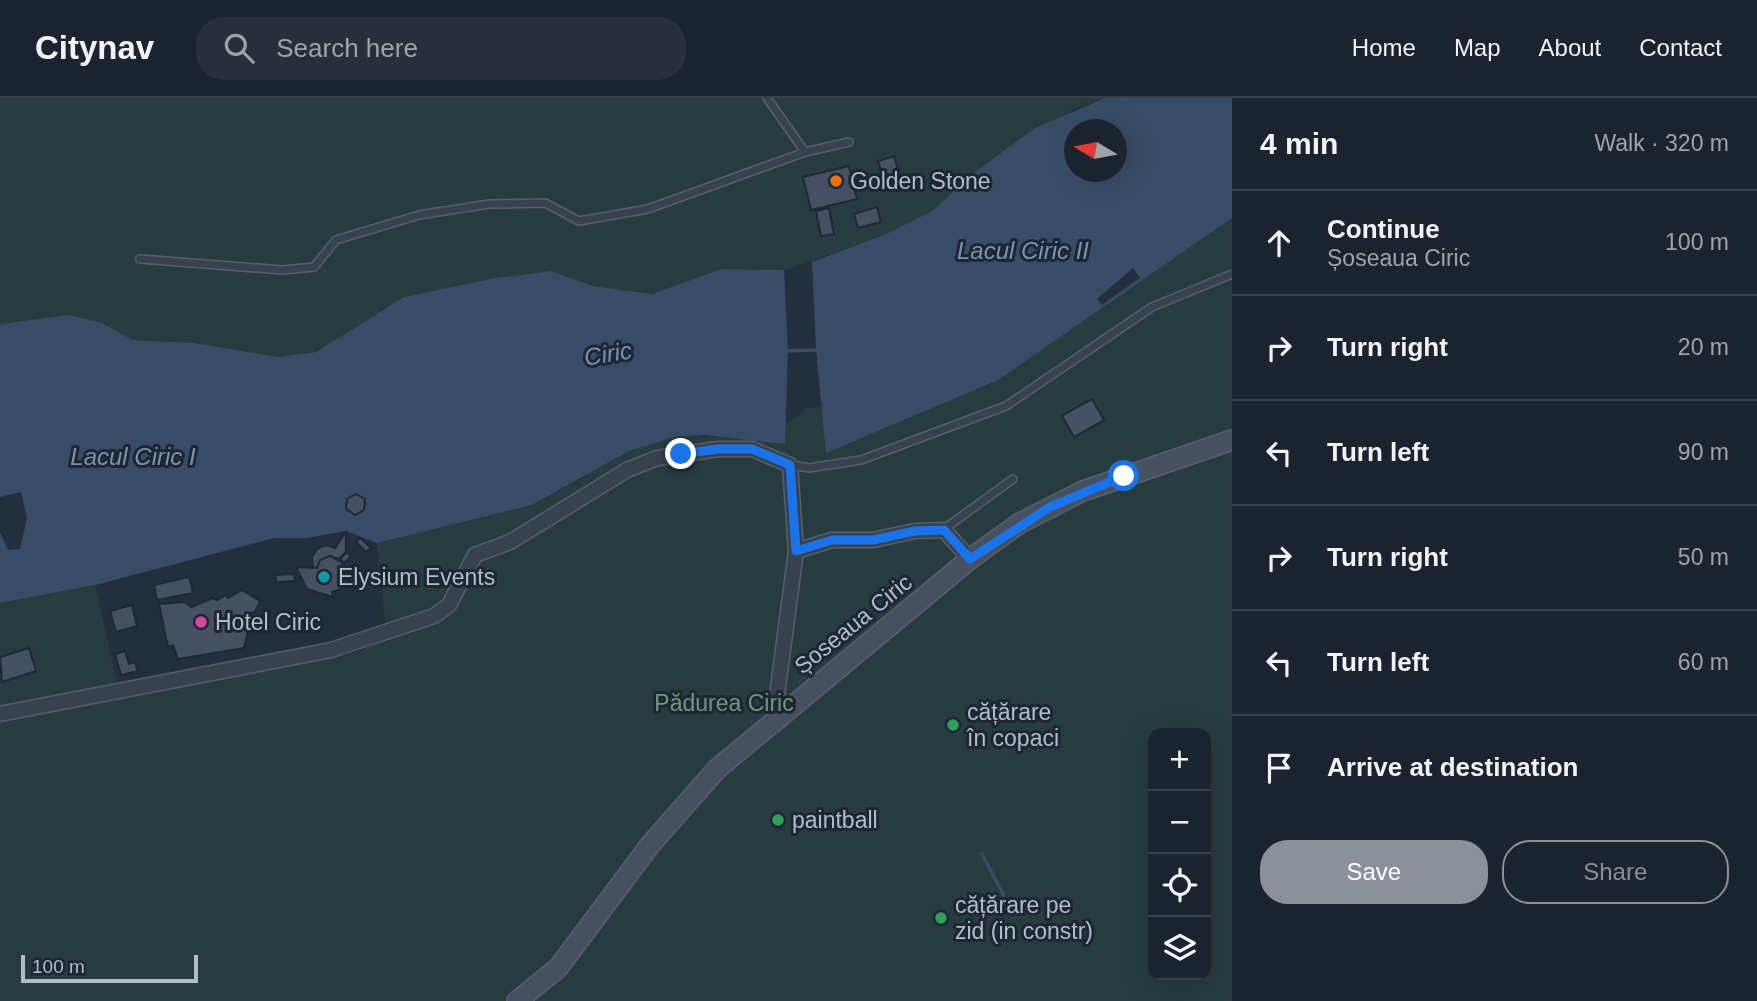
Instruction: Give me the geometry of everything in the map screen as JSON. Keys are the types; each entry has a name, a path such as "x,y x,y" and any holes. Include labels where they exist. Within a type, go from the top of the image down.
{"main road":[{"name":"Șoseaua Ciric","path":"517,1001 558,968 686,802 717,769 970,559 1020,523 1072,496 1232,440"}],"street":[{"path":"0,714 331,650 434,616 449,605 475,555 533,529 627,470 657,458 718,449 752,449 790,465 796,551 778,695 785,710"},
{"path":"796,551 832,540 873,540 915,531 944,530 970,559"}],"lane":[{"path":"767,98 805,152"},
{"path":"140,259 283,270 314,267 336,240 419,215 489,204 545,203 579,221 648,209 805,152 849,142"},
{"path":"790,465 809,468 861,460 994,411 1152,307 1232,274"},
{"path":"944,530 1013,479"}],"green space":[{"path":"0,98 1105,98 1075,109 963,183 932,211 886,234 795,267 784,270 721,269 652,294 593,286 551,271 495,278 404,297 316,352 278,357 194,343 133,340 102,323 21,321 0,324"},
{"name":"Pădurea Ciric","path":"1232,218 1232,1001 0,1001 0,603 95,585 118,686 168,674 347,655 387,640 377,543 532,505 585,477 606,459 668,434 765,440 808,408 974,390 990,384"}],"water":[{"name":"Lacul Ciric II","path":"1105,98 1232,98 1232,218 998,380 826,453 816,349 812,262 886,234 932,211 975,172 1035,128"},
{"name":"Lacul Ciric I","path":"721,269 784,270 788,350 785,444 703,435 674,437 629,451 532,505 377,543 346,531 307,538 274,538 95,585 0,603 0,533 8,550 20,549 27,518 21,492 0,497 0,324 69,315 102,323 133,340 194,343 278,357 316,352 404,297 495,278 551,271 593,286 652,294"}],"pier":[{"path":"1133,268 1140,278 1102,305 1097,299"}],"building":[{"path":"894,156 899,173 883,177 878,161"},
{"path":"849,166 857,199 811,210 803,177"},
{"path":"877,207 881,222 858,228 854,214"},
{"path":"829,208 834,234 821,236 816,211"},
{"path":"1092,399 1104,420 1074,437 1062,416"},
{"path":"356,494 365,499 364,510 355,515 346,509 347,499"},
{"path":"346,532 346,552 339,559 330,556 320,561 317,568 313,568 312,557 317,549 326,545 335,548"},
{"path":"360,538 371,548 366,552 356,542"},
{"path":"347,552 351,556 344,563 340,559"},
{"name":"Elysium Events","path":"330,556 342,562 349,576 346,582 348,587 332,592 333,597 307,589 296,567 317,568 320,560"},
{"path":"294,574 295,581 276,582 275,575"},
{"path":"189,577 193,593 157,600 154,585"},
{"path":"242,590 260,601 255,612 245,614 242,627 249,626 244,648 178,659 173,645 168,647 159,604 185,602 191,607 213,598 217,600 226,595 228,598"},
{"path":"132,605 137,626 116,632 110,611"},
{"path":"29,648 36,671 2,682 0,657"},
{"path":"125,651 129,664 135,662 138,671 121,675 115,654"}],"waterway":[{"name":"Ciric","path":"783,351 817,350"},
{"path":"982,854 1004,896"}],"place":[{"name":"Golden Stone","path":"836,181"},
{"name":"Elysium Events","path":"324,577"},
{"name":"Hotel Ciric","path":"201,622"},
{"name":"cățărare în copaci","path":"953,725"},
{"name":"paintball","path":"778,820"},
{"name":"cățărare pe zid (in constr)","path":"941,918"}],"route":[{"path":"681,454 718,449 752,449 790,465 796,551 832,540 873,540 915,531 944,530 970,559 1020,523 1083,492 1124,476"}]}
